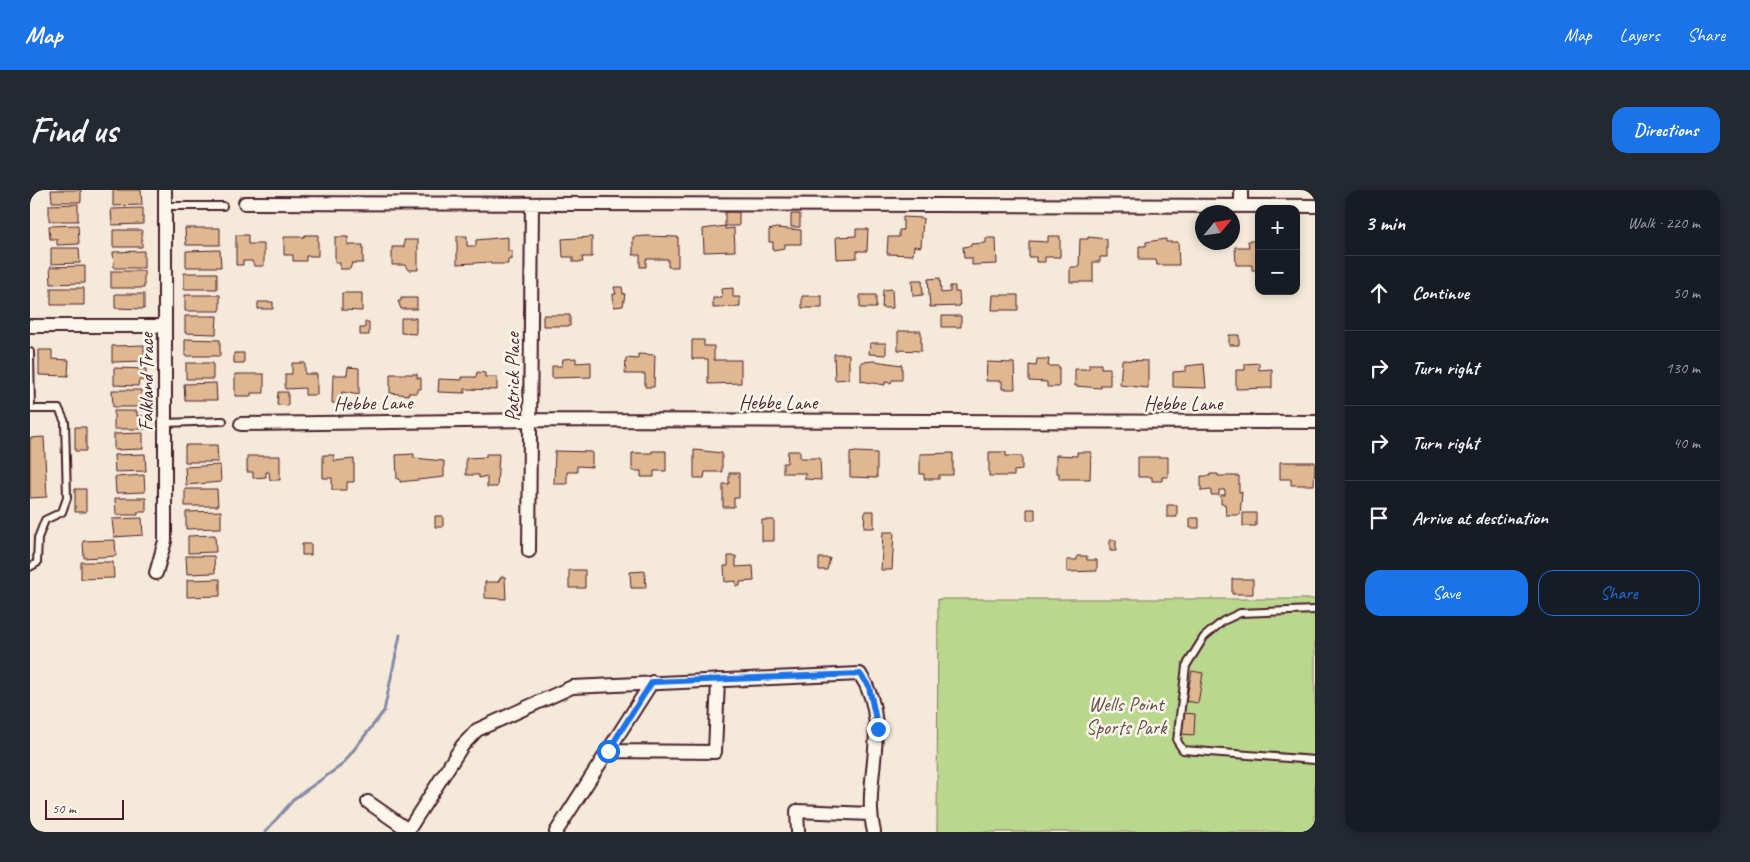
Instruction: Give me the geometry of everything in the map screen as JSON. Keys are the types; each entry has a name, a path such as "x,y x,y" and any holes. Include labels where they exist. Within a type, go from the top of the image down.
{"street":[{"name":"Falkland Trace","path":"156,573 165,541 165,190"},
{"path":"1240,190 1241,206"},
{"path":"245,203 1315,206"},
{"name":"Patrick Place","path":"529,551 532,204"},
{"path":"30,326 165,326"},
{"name":"Hebbe Lane","path":"241,424 530,420 1315,422"},
{"path":"368,802 408,831 462,746 477,730 572,687 860,674 869,687 878,729 870,814 874,832"},
{"path":"608,751 715,752 718,680"},
{"path":"556,832 652,682"},
{"path":"798,832 797,812 870,814"}],"lane":[{"path":"165,206 223,206"},
{"path":"30,352 30,409 59,408 66,422 67,498 62,512 45,520 38,538 37,563 30,567"},
{"path":"165,423 223,421"},
{"path":"1315,610 1240,613 1223,622 1204,637 1186,666 1177,741 1183,750 1315,760"}],"green space":[{"name":"Wells Point Sports Park","path":"938,599 1315,599 1315,832 937,832"}],"building":[{"path":"51,190 81,190 81,202 52,202"},
{"path":"113,190 141,190 142,205 113,206"},
{"path":"78,204 78,221 49,221 49,205"},
{"path":"143,208 143,224 112,225 111,209"},
{"path":"725,212 739,212 739,226 725,226"},
{"path":"791,214 800,214 800,227 791,227"},
{"path":"903,217 923,218 921,247 914,246 913,255 887,254 888,237 899,237 899,230 903,230"},
{"path":"78,225 79,244 57,245 57,239 50,239 49,226"},
{"path":"725,226 725,229 734,228 735,251 704,252 703,229"},
{"path":"185,228 220,228 220,245 186,245"},
{"path":"776,228 801,230 801,244 785,244 785,248 773,250 773,242 769,242 769,230"},
{"path":"856,229 868,229 867,251 857,251 857,258 837,259 836,237 856,236"},
{"path":"113,230 142,230 142,247 113,247"},
{"path":"236,235 248,235 248,244 264,244 264,266 254,266 252,261 243,261 243,265 236,265"},
{"path":"305,235 318,235 318,256 306,256 306,261 293,261 293,255 284,255 284,237 304,237"},
{"path":"457,236 467,236 467,246 476,246 476,240 508,237 508,251 512,251 512,260 508,259 508,264 491,264 491,262 457,264"},
{"path":"1048,236 1060,236 1060,257 1045,257 1045,262 1036,262 1036,257 1029,257 1029,241 1048,242"},
{"path":"335,237 348,237 348,245 363,245 363,263 352,263 350,269 340,269 340,263 335,263"},
{"path":"592,237 592,257 582,257 583,262 573,262 573,257 563,257 562,239"},
{"path":"633,237 678,237 678,267 668,267 668,259 646,259 646,267 640,267 640,255 633,255"},
{"path":"1088,237 1107,239 1107,257 1100,257 1100,262 1093,262 1093,282 1070,282 1070,267 1079,267 1080,239 1088,239"},
{"path":"986,238 996,238 997,264 972,265 972,258 964,258 963,247 971,246 971,244 986,243"},
{"path":"1166,239 1166,242 1178,242 1179,265 1157,265 1156,260 1139,260 1139,246 1146,246 1146,242"},
{"path":"404,240 418,240 418,270 408,270 405,265 392,265 392,247 404,247"},
{"path":"1248,241 1255,241 1255,270 1252,270 1252,265 1236,265 1235,250 1240,250 1240,247 1249,247"},
{"path":"51,248 79,248 80,263 51,264"},
{"path":"220,250 221,267 186,267 186,251"},
{"path":"144,251 144,268 114,268 113,252"},
{"path":"85,266 85,283 51,284 50,267"},
{"path":"111,271 144,271 144,288 111,288"},
{"path":"184,273 217,273 217,289 184,289"},
{"path":"940,278 941,293 950,292 950,286 955,286 955,292 959,292 960,306 930,307 928,279"},
{"path":"912,280 922,280 923,295 913,296"},
{"path":"614,287 622,287 623,294 625,294 623,306 614,307 613,294 616,294"},
{"path":"51,288 84,288 84,305 51,305"},
{"path":"733,288 733,297 740,297 740,307 713,308 713,298 722,298 721,289"},
{"path":"892,289 893,308 882,308 883,290"},
{"path":"342,293 362,293 362,311 342,310"},
{"path":"115,294 144,294 144,309 115,308"},
{"path":"185,295 220,295 220,311 185,311"},
{"path":"860,295 876,295 876,308 860,308"},
{"path":"993,295 1018,295 1018,310 992,310"},
{"path":"802,296 822,296 822,308 802,308"},
{"path":"401,298 417,298 417,309 401,309 398,301 401,301"},
{"path":"258,302 273,302 273,309 258,309"},
{"path":"543,315 570,315 570,326 543,326"},
{"path":"185,316 217,316 216,334 185,333"},
{"path":"942,316 961,316 961,327 942,327"},
{"path":"401,318 416,318 416,334 401,333"},
{"path":"365,322 369,322 369,335 360,335 360,328 365,328"},
{"path":"898,331 921,331 921,351 898,350"},
{"path":"1229,335 1239,335 1239,345 1229,345"},
{"path":"185,339 220,340 220,356 185,356"},
{"path":"692,340 704,340 704,346 714,346 714,360 741,360 741,383 708,384 708,359 692,359"},
{"path":"870,343 886,343 886,355 869,354"},
{"path":"144,345 144,361 112,362 112,346"},
{"path":"39,350 52,350 52,359 69,360 68,376 39,375"},
{"path":"234,353 244,353 244,363 234,363"},
{"path":"638,354 655,355 654,387 645,387 645,374 625,374 626,358 638,359"},
{"path":"834,354 849,354 849,379 835,380"},
{"path":"576,358 576,363 591,362 591,377 552,378 552,366 562,366 563,359"},
{"path":"1037,359 1049,359 1048,366 1059,366 1059,387 1047,387 1047,382 1029,381 1029,365 1036,366"},
{"path":"1122,360 1148,361 1148,388 1120,385"},
{"path":"874,361 902,365 902,380 892,380 891,383 885,382 885,385 861,381 861,362"},
{"path":"987,362 1014,363 1015,389 1002,389 1002,381 986,381"},
{"path":"186,363 213,363 213,379 186,379"},
{"path":"292,363 305,363 305,374 317,374 317,395 305,395 305,388 285,389 285,374 292,374"},
{"path":"1259,363 1259,370 1272,369 1272,388 1236,389 1236,370 1245,370 1245,364"},
{"path":"1089,364 1101,364 1101,368 1110,368 1110,385 1101,385 1101,388 1075,386 1075,369 1089,369"},
{"path":"1204,364 1206,388 1173,387 1173,372 1186,371 1186,366"},
{"path":"348,367 359,368 359,395 342,392 341,403 332,403 333,375 347,375"},
{"path":"114,368 146,369 146,381 139,380 138,386 114,385"},
{"path":"477,372 485,373 485,377 497,377 497,390 465,389 465,393 438,392 439,379 462,380 462,377 476,377"},
{"path":"235,374 264,374 264,393 251,393 251,396 235,396"},
{"path":"390,374 417,374 417,378 421,378 421,389 417,389 417,393 408,393 408,395 390,393"},
{"path":"216,383 217,400 185,400 184,384"},
{"path":"112,390 141,390 141,407 113,407"},
{"path":"278,392 288,392 288,406 277,405"},
{"path":"114,411 137,411 137,416 145,416 145,429 114,429"},
{"path":"75,427 86,427 86,451 75,451"},
{"path":"143,433 143,449 114,450 114,434"},
{"path":"44,437 47,497 30,498 30,438"},
{"path":"185,445 217,445 218,462 185,462"},
{"path":"694,450 722,453 722,472 705,472 704,478 694,478"},
{"path":"555,451 592,452 592,467 577,466 577,472 567,472 567,484 554,484"},
{"path":"652,451 666,451 666,471 654,471 654,477 641,477 641,471 632,471 632,453 652,453"},
{"path":"788,451 800,451 800,458 820,458 821,480 805,479 805,473 783,473 783,463 787,463"},
{"path":"989,452 1006,452 1006,456 1022,456 1022,470 1014,471 1014,476 989,476"},
{"path":"1077,452 1091,452 1090,479 1059,479 1059,473 1056,473 1056,455 1077,456"},
{"path":"850,453 877,453 877,478 850,477"},
{"path":"953,453 953,475 939,475 939,479 924,479 924,474 920,474 920,454"},
{"path":"145,454 146,471 115,472 114,455"},
{"path":"414,454 414,458 444,461 444,477 400,482 400,479 397,479 396,455"},
{"path":"486,454 499,454 497,487 487,487 487,476 479,478 479,475 466,475 466,458 486,457"},
{"path":"323,455 334,455 334,461 354,459 354,482 347,482 347,490 332,490 332,478 323,478"},
{"path":"247,456 280,456 280,480 270,480 269,472 266,472 266,477 253,478 253,472 247,472"},
{"path":"1138,457 1168,457 1168,477 1162,477 1162,481 1152,481 1152,477 1138,477"},
{"path":"1280,462 1315,462 1314,485 1291,485 1291,479 1280,479"},
{"path":"220,465 221,482 186,485 185,467"},
{"path":"729,473 739,473 739,498 734,498 734,507 723,507 723,484 729,484"},
{"path":"1210,474 1239,476 1239,492 1242,492 1240,515 1226,515 1225,504 1221,504 1221,495 1225,495 1225,490 1219,490 1219,495 1211,495 1211,490 1201,491 1201,476 1210,476"},
{"path":"144,475 145,492 116,493 115,477"},
{"path":"75,489 86,489 86,512 75,512"},
{"path":"185,489 217,489 218,506 185,506"},
{"path":"115,498 146,498 146,512 138,512 138,515 116,515"},
{"path":"1167,505 1177,505 1177,517 1167,517"},
{"path":"1027,509 1035,509 1035,520 1027,520"},
{"path":"221,511 221,528 186,529 186,512"},
{"path":"865,511 874,511 874,528 864,528"},
{"path":"1243,513 1256,513 1256,526 1243,526"},
{"path":"435,516 443,516 443,527 435,527"},
{"path":"142,518 143,535 114,537 112,519"},
{"path":"1190,518 1199,518 1199,528 1190,528"},
{"path":"762,520 774,520 774,541 762,541"},
{"path":"883,532 894,532 892,570 881,570"},
{"path":"215,535 216,552 188,553 188,536"},
{"path":"115,540 116,556 84,558 83,541"},
{"path":"1110,540 1116,540 1116,551 1110,551"},
{"path":"302,544 311,544 311,555 302,555"},
{"path":"186,556 214,556 215,573 187,574"},
{"path":"728,556 736,556 736,567 753,566 754,581 740,582 740,586 736,586 736,581 725,582 724,566 728,566"},
{"path":"1077,556 1087,556 1087,560 1097,560 1097,571 1067,572 1067,560 1077,560"},
{"path":"819,558 830,558 827,570 819,570"},
{"path":"81,562 113,562 114,578 81,579"},
{"path":"569,570 585,570 585,588 569,588"},
{"path":"645,571 646,588 631,588 630,572"},
{"path":"501,577 505,577 506,599 485,598 485,582 498,582"},
{"path":"220,579 220,596 187,597 187,580"},
{"path":"1232,579 1253,579 1253,594 1232,594"},
{"path":"1192,671 1203,673 1198,703 1186,701"},
{"path":"1182,713 1195,714 1194,735 1181,734"}],"waterway":[{"path":"265,832 295,798 342,765 384,711 400,635"}],"route":[{"path":"608,751 652,682 860,674 869,687 878,729"}]}
